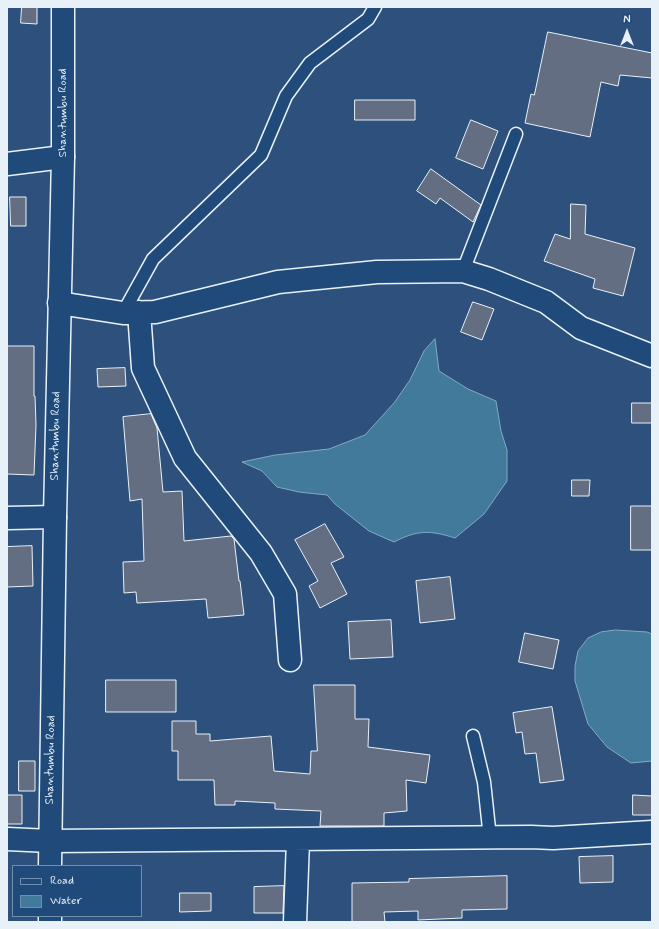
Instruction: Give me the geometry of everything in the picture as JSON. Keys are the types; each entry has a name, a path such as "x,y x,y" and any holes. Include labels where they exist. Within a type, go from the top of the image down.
{"street":[{"name":"Shantumbu Road","path":"50,865 55,517 63,157 63,7"},
{"path":"7,164 63,157"},
{"path":"59,304 131,313 155,312 278,282 376,272 463,271 489,279 546,302 581,328 652,356"},
{"path":"131,313 143,368 185,458 262,553 285,594 290,660"},
{"path":"7,518 55,517"},
{"path":"7,840 553,838 652,832"},
{"path":"295,922 298,840"}],"lane":[{"path":"131,313 153,259 262,155 286,96 310,63 368,19 375,7"},
{"path":"463,271 516,134"},
{"path":"473,736 484,782 490,838"}],"water":[{"path":"435,339 439,371 468,389 496,401 501,431 507,450 507,481 484,514 455,538 424,532 410,535 394,542 369,531 335,504 327,495 299,492 277,487 262,471 242,462 275,455 329,449 365,435 394,403 410,380 424,351"},
{"path":"616,630 647,632 652,634 652,761 631,763 607,747 588,724 575,681 575,666 578,651 588,638 601,632"}],"building":[{"path":"22,7 37,7 37,24 21,23"},
{"path":"548,32 652,53 652,78 620,75 618,86 601,82 590,137 525,123 531,94 534,95"},
{"path":"355,100 415,100 415,120 355,120"},
{"path":"471,120 498,131 483,169 456,158"},
{"path":"431,169 481,205 473,222 440,198 436,204 417,191"},
{"path":"10,197 26,197 26,226 11,226"},
{"path":"571,204 586,205 585,234 635,248 623,296 593,288 595,279 544,261 555,234 570,239"},
{"path":"473,302 494,309 482,340 461,332"},
{"path":"7,346 34,346 34,396 36,425 34,475 7,474"},
{"path":"125,368 126,386 98,387 97,369"},
{"path":"632,403 652,403 652,423 632,423"},
{"path":"151,414 157,428 163,492 182,491 184,541 231,536 234,539 244,615 208,618 206,599 137,603 136,592 124,593 123,562 144,561 142,499 130,501 123,417"},
{"path":"572,480 590,480 589,496 572,496"},
{"path":"631,506 652,506 652,550 631,550"},
{"path":"325,524 344,557 331,563 347,594 320,608 309,586 318,581 295,540"},
{"path":"32,546 33,586 7,587 7,547"},
{"path":"450,577 455,619 420,623 416,581"},
{"path":"391,620 393,657 350,659 348,622"},
{"path":"525,633 559,640 553,669 519,662"},
{"path":"106,680 176,680 176,712 106,712"},
{"path":"314,685 355,685 355,719 369,719 368,747 430,755 426,783 406,780 407,811 384,813 384,826 320,826 321,811 275,809 275,803 235,801 235,805 215,805 214,780 178,780 178,751 172,751 172,721 196,721 196,734 210,734 210,741 271,736 274,771 310,774 311,751 317,751"},
{"path":"552,707 564,780 540,783 536,753 525,754 522,732 516,733 513,713"},
{"path":"19,761 35,761 35,791 19,791"},
{"path":"7,795 22,795 22,824 7,824"},
{"path":"633,795 652,796 652,815 633,815"},
{"path":"613,856 613,882 580,883 579,857"},
{"path":"507,876 507,909 462,910 462,918 418,920 418,911 384,912 385,922 352,922 352,883 409,882 409,879"},
{"path":"284,886 283,913 254,913 254,887"},
{"path":"180,893 211,893 211,911 180,912"}]}
